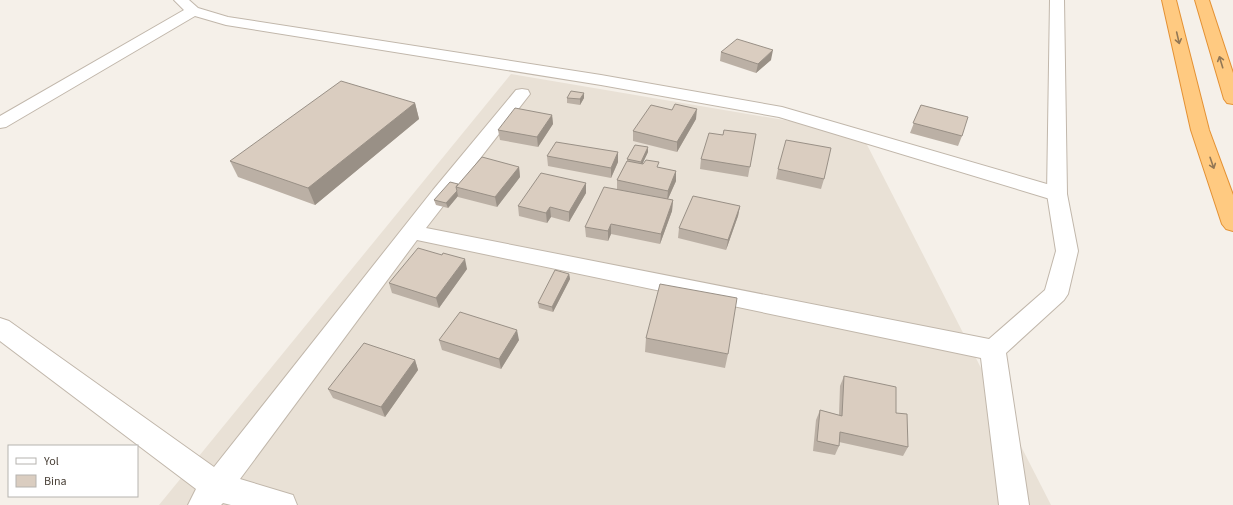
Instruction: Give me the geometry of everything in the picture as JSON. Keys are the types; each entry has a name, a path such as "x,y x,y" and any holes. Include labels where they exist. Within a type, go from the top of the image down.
{"highway":[{"path":"1169,0 1200,130 1233,224"},
{"path":"1202,0 1233,99"}],"street":[{"path":"993,350 1056,294 1067,251 1057,194 1057,0"},
{"path":"0,123 187,6 226,21 269,29 601,80 782,112 1057,194"},
{"path":"210,496 440,195 522,94"},
{"path":"412,232 993,350"},
{"path":"0,328 210,496 282,505"},
{"path":"993,350 1014,505"}],"shaded area":[{"path":"511,74 861,133 1051,505 159,505"}],"building":[{"path":"737,39 773,50 758,64 721,52"},
{"path":"341,81 415,103 308,188 230,161"},
{"path":"571,91 584,93 580,99 567,98"},
{"path":"675,104 697,109 677,142 633,131 651,105 672,110"},
{"path":"921,105 968,117 962,136 913,123"},
{"path":"515,108 552,115 537,137 498,130"},
{"path":"724,130 756,134 750,167 701,159 709,133 723,135"},
{"path":"786,140 831,148 824,179 778,169"},
{"path":"556,142 618,152 611,168 547,156"},
{"path":"635,145 648,147 641,162 627,159"},
{"path":"482,157 519,167 495,197 456,187"},
{"path":"646,160 659,162 657,167 676,171 668,191 617,180 627,161 643,164"},
{"path":"541,173 586,183 569,212 550,207 546,213 518,206"},
{"path":"450,182 458,184 456,187 457,191 446,203 434,200"},
{"path":"604,187 673,200 661,234 611,224 608,231 585,227"},
{"path":"693,196 740,206 728,240 679,228"},
{"path":"418,248 442,255 443,253 465,259 436,298 389,283"},
{"path":"555,270 569,274 552,307 538,303"},
{"path":"660,284 737,298 728,354 646,338"},
{"path":"460,312 517,330 499,359 439,340"},
{"path":"364,343 415,360 381,407 328,389"},
{"path":"844,376 896,387 896,413 907,414 908,447 840,432 839,446 817,441 820,410 842,416"}]}
